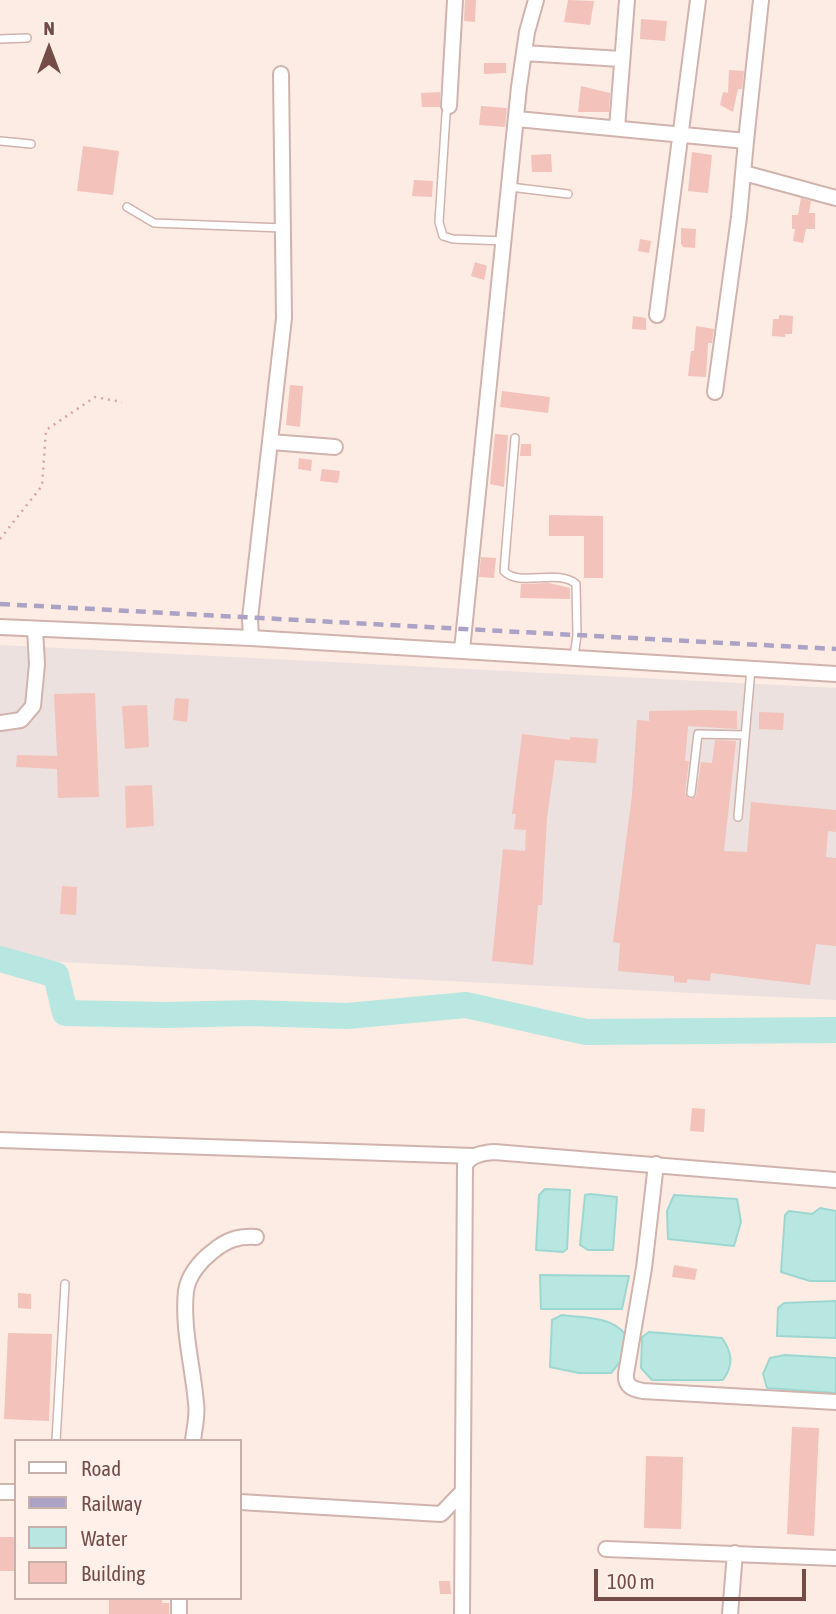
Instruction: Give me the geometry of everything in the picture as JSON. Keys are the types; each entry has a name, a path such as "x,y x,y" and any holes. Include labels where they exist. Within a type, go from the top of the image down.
{"street":[{"path":"450,106 455,0"},
{"path":"461,650 524,53 536,0"},
{"path":"617,128 627,0"},
{"path":"657,315 698,0"},
{"path":"715,392 744,173 761,0"},
{"path":"524,53 621,59"},
{"path":"251,638 250,618 284,318 281,74"},
{"path":"517,119 746,141"},
{"path":"744,173 836,198"},
{"path":"271,442 335,447"},
{"path":"0,627 251,638 836,674"},
{"path":"0,723 21,720 33,706 37,664 35,629"},
{"path":"0,1140 474,1156 494,1152 836,1180"},
{"path":"462,1614 465,1165 474,1156"},
{"path":"656,1164 644,1268 626,1374 628,1385 643,1391 836,1402"},
{"path":"193,1439 197,1407 186,1291 204,1258 216,1248 230,1239 256,1237"},
{"path":"242,1502 441,1514 463,1491"},
{"path":"606,1549 836,1558"},
{"path":"730,1614 735,1553"}],"lane":[{"path":"0,39 27,38"},
{"path":"450,106 446,114 439,222 443,236 453,239 505,241"},
{"path":"0,141 31,144"},
{"path":"510,187 568,194"},
{"path":"127,206 154,223 283,228"},
{"path":"515,438 504,571 512,578 565,578 576,584 577,635 574,657"},
{"path":"738,817 751,668"},
{"path":"691,793 698,734 745,735"},
{"path":"56,1439 65,1284"}],"path":[{"path":"0,539 42,486 46,430 95,397 122,402"}],"shaded area":[{"path":"0,645 836,688 836,1000 0,959"}],"water":[{"path":"545,1189 570,1190 567,1249 563,1252 536,1250 539,1195"},
{"path":"585,1195 617,1197 613,1250 588,1250 580,1245"},
{"path":"674,1195 737,1199 741,1222 734,1246 668,1239 667,1211"},
{"path":"820,1208 836,1211 836,1281 810,1281 781,1272 785,1215 789,1211 812,1214"},
{"path":"540,1275 629,1276 622,1309 541,1309"},
{"path":"836,1301 836,1338 777,1336 778,1308 784,1303"},
{"path":"562,1315 605,1321 625,1334 622,1360 611,1373 579,1373 550,1367 552,1320"},
{"path":"649,1332 722,1338 730,1359 727,1374 723,1380 652,1380 641,1368 642,1337"},
{"path":"785,1355 836,1358 836,1393 767,1388 763,1374 770,1358"}],"building":[{"path":"465,0 476,0 475,22 464,21"},
{"path":"568,0 594,1 590,25 564,22"},
{"path":"641,19 667,21 665,41 640,39"},
{"path":"484,63 506,63 506,73 484,74"},
{"path":"729,70 744,71 742,89 738,89 733,112 720,105 723,92 728,93"},
{"path":"581,86 610,93 609,112 578,112"},
{"path":"440,92 440,107 422,107 421,93"},
{"path":"481,106 507,108 505,127 479,125"},
{"path":"83,146 119,151 113,195 77,191"},
{"path":"692,152 712,155 708,193 688,191"},
{"path":"551,154 552,172 532,172 531,155"},
{"path":"414,180 433,181 432,197 412,196"},
{"path":"801,198 811,201 809,213 815,213 815,229 806,229 803,243 793,241 795,229 792,229 792,215 798,215"},
{"path":"681,228 696,229 695,248 683,247"},
{"path":"640,239 651,241 649,253 638,251"},
{"path":"475,262 487,266 484,280 471,276"},
{"path":"779,315 793,316 792,334 785,334 785,337 772,336 773,319 779,319"},
{"path":"633,316 646,318 646,330 632,329"},
{"path":"696,326 714,329 712,343 708,343 706,377 688,376"},
{"path":"290,385 303,386 300,427 286,425"},
{"path":"502,391 550,397 548,413 500,407"},
{"path":"495,434 508,435 504,487 490,484"},
{"path":"521,444 531,444 531,456 520,456"},
{"path":"299,458 312,460 311,471 298,469"},
{"path":"322,469 340,471 338,483 320,481"},
{"path":"549,515 603,516 603,578 584,578 584,536 549,536"},
{"path":"481,557 496,558 494,578 479,577"},
{"path":"549,583 570,588 570,599 520,598 521,584"},
{"path":"95,693 99,797 58,798 57,769 16,767 17,755 57,756 54,694"},
{"path":"175,698 189,699 187,722 173,720"},
{"path":"147,705 149,747 125,749 122,706"},
{"path":"649,711 737,711 737,729 688,726 685,761 689,761 685,793 690,799 696,796 701,762 712,763 715,740 736,741 724,851 747,852 751,802 836,810 836,832 828,831 826,857 836,858 836,946 816,944 810,985 711,973 710,981 687,979 687,983 674,982 674,976 618,971 620,943 613,942 632,795 637,720 649,721"},
{"path":"759,712 784,713 783,730 759,729"},
{"path":"522,734 570,740 570,737 598,739 596,763 555,760 547,818 542,905 538,905 533,965 492,961 503,849 525,851 526,830 514,829 516,814 512,814"},
{"path":"152,785 154,826 126,828 125,786"},
{"path":"62,886 77,887 76,915 60,914"},
{"path":"692,1108 705,1109 704,1132 690,1131"},
{"path":"674,1265 697,1269 695,1280 672,1277"},
{"path":"18,1293 31,1294 31,1309 18,1308"},
{"path":"8,1333 52,1334 49,1421 4,1419"},
{"path":"792,1427 819,1428 814,1536 787,1534"},
{"path":"646,1456 683,1457 681,1529 644,1528"},
{"path":"0,1537 14,1537 14,1571 0,1571"},
{"path":"439,1581 450,1581 451,1594 440,1594"},
{"path":"109,1600 162,1600 162,1603 169,1603 169,1614 109,1614"}],"waterway":[{"path":"0,959 56,975 65,1013 347,1016 466,1005 586,1032 836,1030"}],"railway":[{"path":"0,604 836,649"}]}
